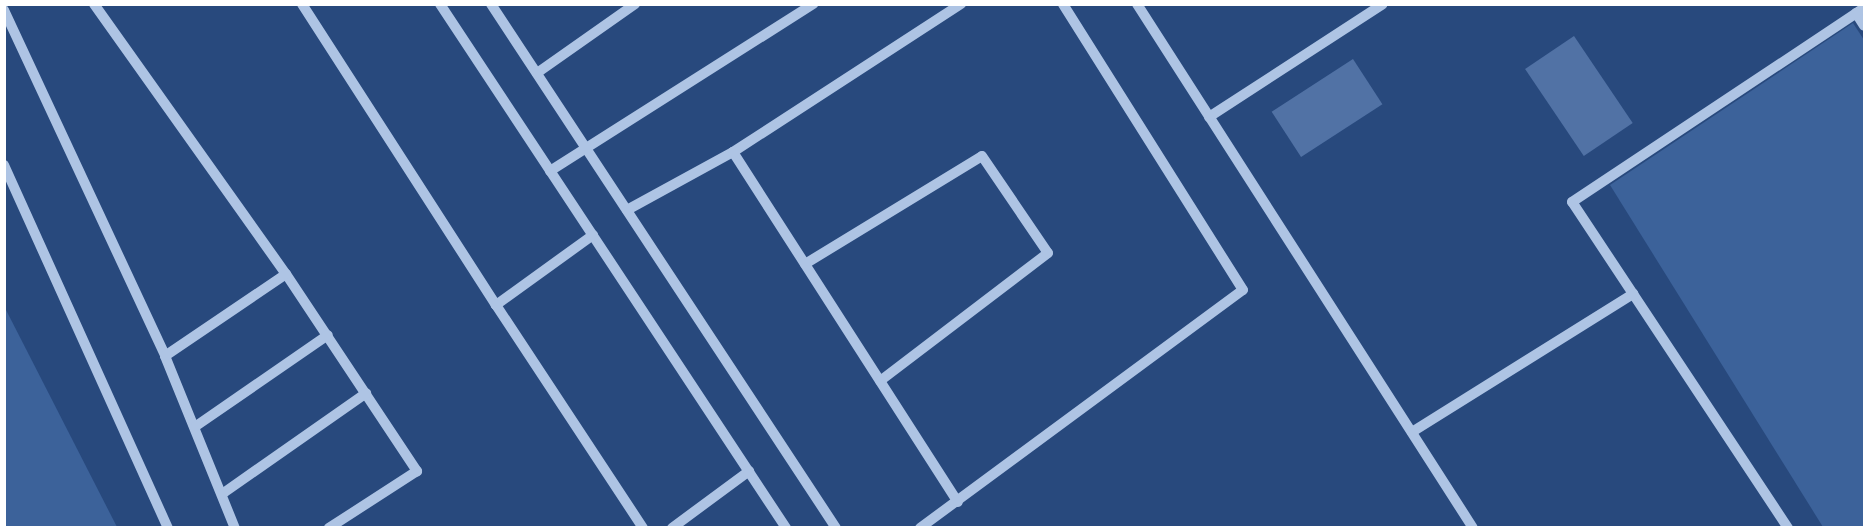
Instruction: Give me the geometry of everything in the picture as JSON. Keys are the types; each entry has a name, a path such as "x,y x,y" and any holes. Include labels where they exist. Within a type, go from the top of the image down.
{"street":[{"path":"94,4 286,274 417,471 329,528"},
{"path":"302,4 644,528"},
{"path":"440,4 786,528"},
{"path":"491,4 836,528"},
{"path":"550,171 813,4"},
{"path":"627,210 733,152 962,4"},
{"path":"920,528 1243,290 1063,4"},
{"path":"1137,4 1473,528"},
{"path":"1209,117 1383,4"},
{"path":"537,74 631,5"},
{"path":"4,10 165,356 196,426 235,528"},
{"path":"1788,528 1572,202 1860,10 1864,26"},
{"path":"733,152 958,502"},
{"path":"805,264 982,156 1048,253 880,381"},
{"path":"4,165 168,528"},
{"path":"496,304 593,235"},
{"path":"165,356 286,274"},
{"path":"1412,432 1633,294"},
{"path":"196,426 328,335"},
{"path":"222,494 366,393"},
{"path":"672,528 749,471"}],"shaded area":[{"path":"1853,23 1864,40 1864,527 1823,527 1610,185"},
{"path":"5,308 117,527 5,527"}],"building":[{"path":"1574,36 1633,123 1584,156 1525,69"},
{"path":"1353,59 1382,104 1301,157 1272,112"}]}
